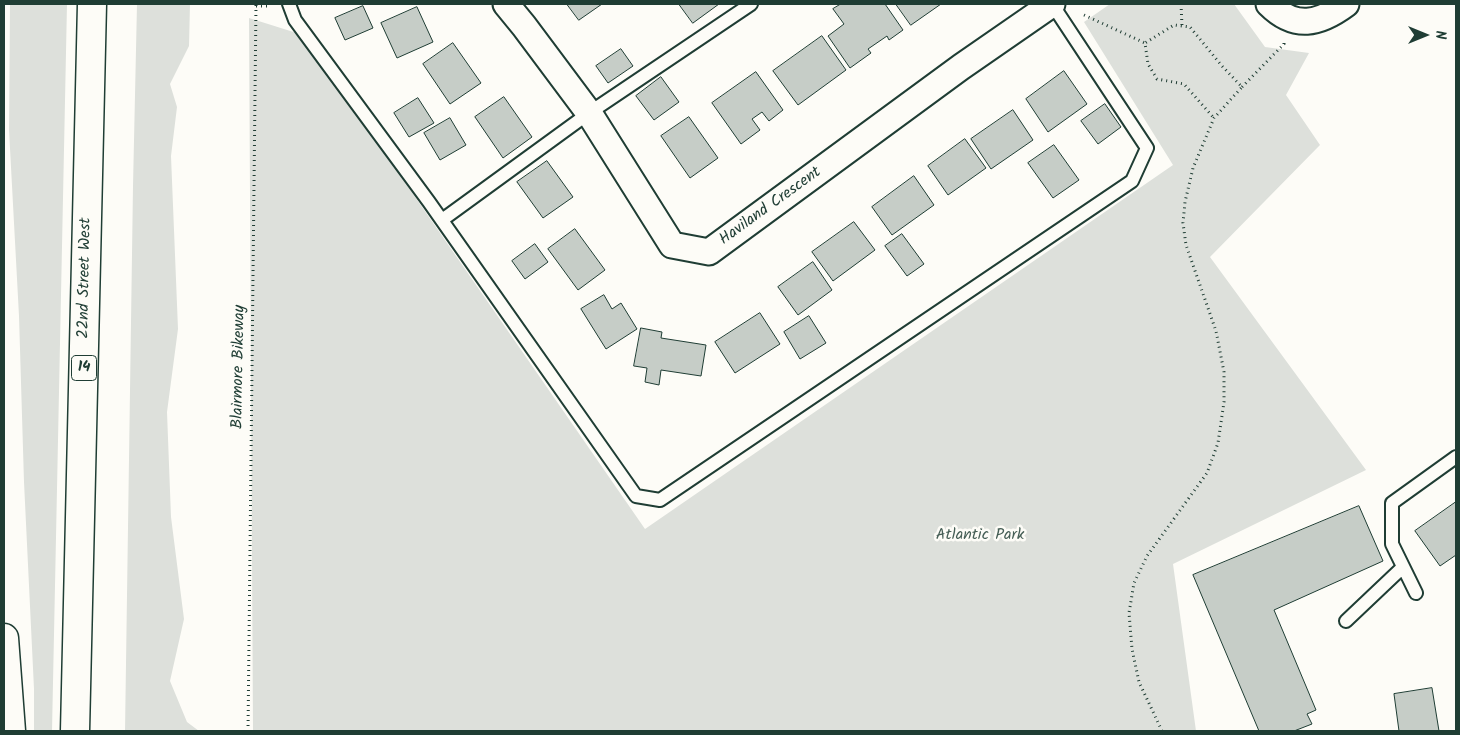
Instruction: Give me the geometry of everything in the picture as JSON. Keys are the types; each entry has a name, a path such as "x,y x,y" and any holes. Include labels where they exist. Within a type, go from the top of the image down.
{"highway":[{"name":"22nd Street West","path":"75,731 92,4"},
{"path":"4,638 11,731"}],"street":[{"name":"Haviland Crescent","path":"506,4 589,113 672,245 709,252 961,67 1052,4"},
{"path":"1269,4 1287,18 1297,22 1309,22 1335,12 1346,4"}],"lane":[{"path":"290,4 295,20 442,220 636,496 660,500 1132,181 1147,148 1064,25 1052,4"},
{"path":"442,220 589,113 751,4"},
{"path":"1416,593 1392,544 1392,503 1456,457"},
{"path":"1346,621 1403,567"}],"path":[{"name":"Blairmore Bikeway","path":"248,731 256,4"},
{"path":"1181,4 1182,26"},
{"path":"1080,14 1146,43"},
{"path":"1146,43 1174,25 1190,27 1242,87"},
{"path":"1146,43 1148,64 1157,79 1184,84 1214,118"},
{"path":"1162,731 1139,682 1132,649 1129,613 1134,583 1147,556 1207,473 1218,442 1224,402 1224,372 1216,331 1186,245 1183,223 1185,202 1193,168 1214,118 1284,44"}],"green space":[{"path":"10,4 67,4 52,731 34,731 34,689 24,482 19,316 9,130"},
{"path":"137,4 190,4 189,46 170,84 177,107 171,156 178,329 167,412 171,517 184,619 170,681 187,722 199,731 125,731"},
{"name":"Atlantic Park","path":"1110,4 1234,4 1265,47 1309,53 1286,95 1320,145 1210,257 1366,470 1173,564 1196,731 253,731 249,18 303,35 645,529 1173,165 1084,22"}],"building":[{"path":"567,4 602,4 579,20"},
{"path":"679,4 719,4 693,23"},
{"path":"841,4 885,4 903,30 889,40 887,36 868,49 871,53 850,68 828,36 844,24 833,9"},
{"path":"896,4 941,4 911,25"},
{"path":"363,6 373,28 345,40 335,18"},
{"path":"417,7 433,42 397,58 381,23"},
{"path":"822,36 846,70 798,105 773,71"},
{"path":"453,43 481,83 450,104 423,64"},
{"path":"621,49 633,66 608,83 596,66"},
{"path":"1064,71 1087,104 1048,132 1026,99"},
{"path":"756,72 783,110 769,121 762,112 752,119 760,130 741,144 712,103"},
{"path":"661,77 679,102 654,120 636,96"},
{"path":"504,97 532,137 503,158 475,117"},
{"path":"418,98 434,123 409,137 394,113"},
{"path":"1105,104 1121,127 1098,144 1081,121"},
{"path":"1013,110 1033,140 991,169 971,139"},
{"path":"689,117 718,158 690,178 661,136"},
{"path":"450,118 466,145 440,160 424,133"},
{"path":"965,139 986,168 948,195 928,166"},
{"path":"1054,145 1079,180 1053,198 1028,163"},
{"path":"547,161 573,197 543,218 517,182"},
{"path":"914,176 934,205 892,235 872,207"},
{"path":"854,222 875,250 833,281 812,252"},
{"path":"575,229 605,270 578,290 548,249"},
{"path":"902,234 924,264 907,276 885,246"},
{"path":"535,244 548,262 525,279 512,261"},
{"path":"813,262 832,290 798,315 778,287"},
{"path":"604,295 612,309 621,303 637,329 606,349 581,309"},
{"path":"760,313 780,344 735,373 715,342"},
{"path":"809,316 826,343 800,359 784,332"},
{"path":"641,328 662,332 661,338 706,345 701,376 661,370 659,385 645,382 647,368 634,366"},
{"path":"1456,502 1456,555 1440,566 1415,531"},
{"path":"1359,506 1383,561 1274,610 1316,710 1307,714 1312,724 1294,731 1259,731 1193,575"},
{"path":"1432,688 1439,731 1399,731 1394,694"}]}
